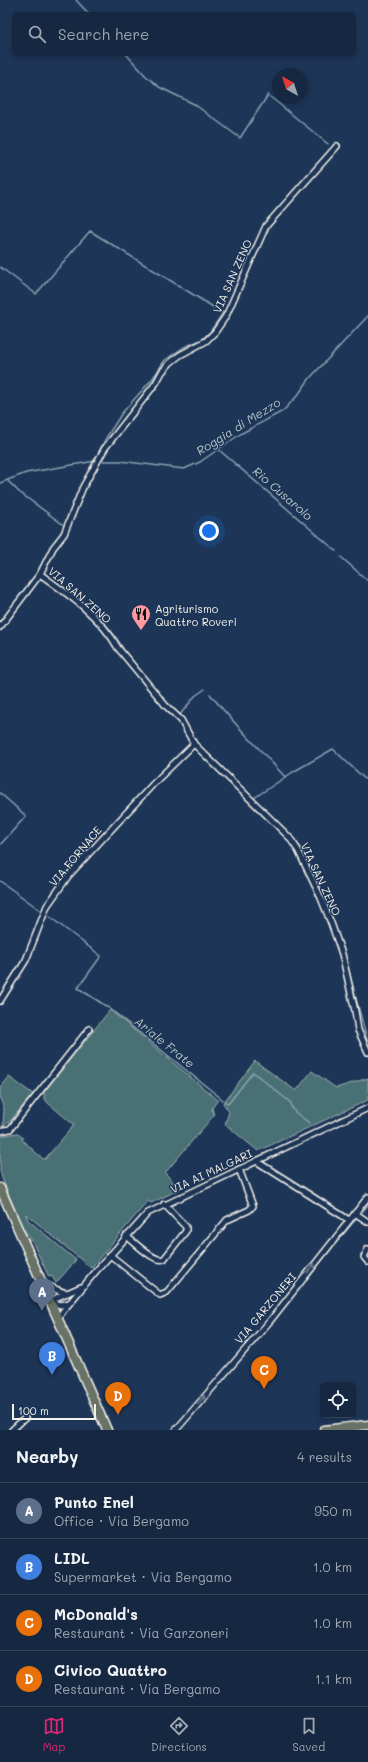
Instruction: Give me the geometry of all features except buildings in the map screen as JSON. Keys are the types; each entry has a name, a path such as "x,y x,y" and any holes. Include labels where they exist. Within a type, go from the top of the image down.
{"main road":[{"path":"0,1188 107,1430"},
{"path":"324,1430 368,1425"}],"street":[{"name":"VIA SAN ZENO","path":"337,146 266,226 226,316 216,332 206,341 180,355 170,363 105,448 83,487 64,534 53,548 40,574 98,622 166,706 181,720 194,744 289,836 298,850 321,898 342,954 358,1030 368,1052"},
{"path":"0,628 40,574"},
{"name":"VIA FORNACE","path":"0,1001 27,958 48,906 70,875 155,782 194,744"},
{"path":"0,1131 10,1129 89,1029"},
{"name":"VIA AI MALGARI","path":"58,1319 87,1282 144,1215 164,1204 368,1108"},
{"path":"256,1161 349,1220"},
{"path":"110,1255 160,1295 167,1292 227,1220 249,1210 253,1206 239,1169"},
{"name":"VIA GARZONERI","path":"176,1430 270,1321 368,1197"},
{"path":"126,1236 154,1259 164,1259 186,1231 186,1226 164,1204"},
{"path":"355,1213 368,1222"},
{"path":"368,1249 364,1257 368,1262"},
{"name":"VIA AI MALGARI","path":"51,1302 58,1297 77,1290 87,1282"},
{"path":"43,1284 50,1285 58,1291 69,1293"},
{"path":"51,1302 61,1305 70,1303"},
{"path":"12,1430 25,1418"}],"green space":[{"path":"110,1010 218,1100 212,1108 214,1115 165,1173 180,1189 151,1203 148,1201 91,1268 26,1214 28,1220 76,1260 56,1283 52,1276 49,1277 31,1239 22,1227 2,1178 0,1171 0,1136 17,1133 23,1138 22,1140 43,1159 45,1159 74,1125 48,1103 44,1098 44,1092"},
{"path":"255,1061 296,1091 312,1071 336,1088 368,1078 368,1100 258,1151 225,1124 229,1112 223,1103"},
{"path":"9,1077 33,1094 11,1120 3,1127 4,1109 0,1098 0,1088"}],"waterway":[{"path":"76,0 87,12"},
{"path":"128,56 145,75 159,87 194,104 240,138 268,95 328,144"},
{"path":"0,267 36,294 90,231 223,313 210,332 201,340 184,347 165,360 153,378 122,413 106,438 94,461"},
{"name":"Roggia di Mezzo","path":"103,461 120,461 184,469 200,462 242,433 283,411 298,395 310,378 368,316"},
{"name":"Rio Cusarolo","path":"218,449 336,551"},
{"name":"Roggia di Mezzo","path":"0,483 26,473 95,461"},
{"path":"8,481 19,492 65,526"},
{"path":"59,536 63,530"},
{"name":"Rio Cusarolo","path":"341,557 368,581"},
{"path":"39,569 42,565"},
{"path":"45,574 102,620 120,643 127,656"},
{"path":"179,716 195,696 205,689"},
{"path":"210,694 237,726 285,777"},
{"path":"273,818 254,798 293,772 333,749 368,782"},
{"name":"Ariale Frate","path":"0,793 26,816 0,845"},
{"path":"293,838 300,847 307,863"},
{"path":"310,870 326,900 341,945"},
{"name":"Ariale Frate","path":"0,881 40,910"},
{"name":"Ariale Frate","path":"50,917 101,956 78,988 109,1008 228,1104 253,1072 291,1103 291,1106 295,1112 309,1123"},
{"path":"349,972 368,1043"},
{"name":"Ariale Frate","path":"362,1212 368,1205"},
{"name":"Ariale Frate","path":"307,1280 356,1219"}],"place":[{"name":"Agriturismo Quattro Roveri","path":"141,631"},
{"name":"Punto Enel","path":"42,1311"},
{"name":"LIDL","path":"52,1375"},
{"name":"McDonald's","path":"264,1389"},
{"name":"Civico Quattro","path":"118,1415"}]}
